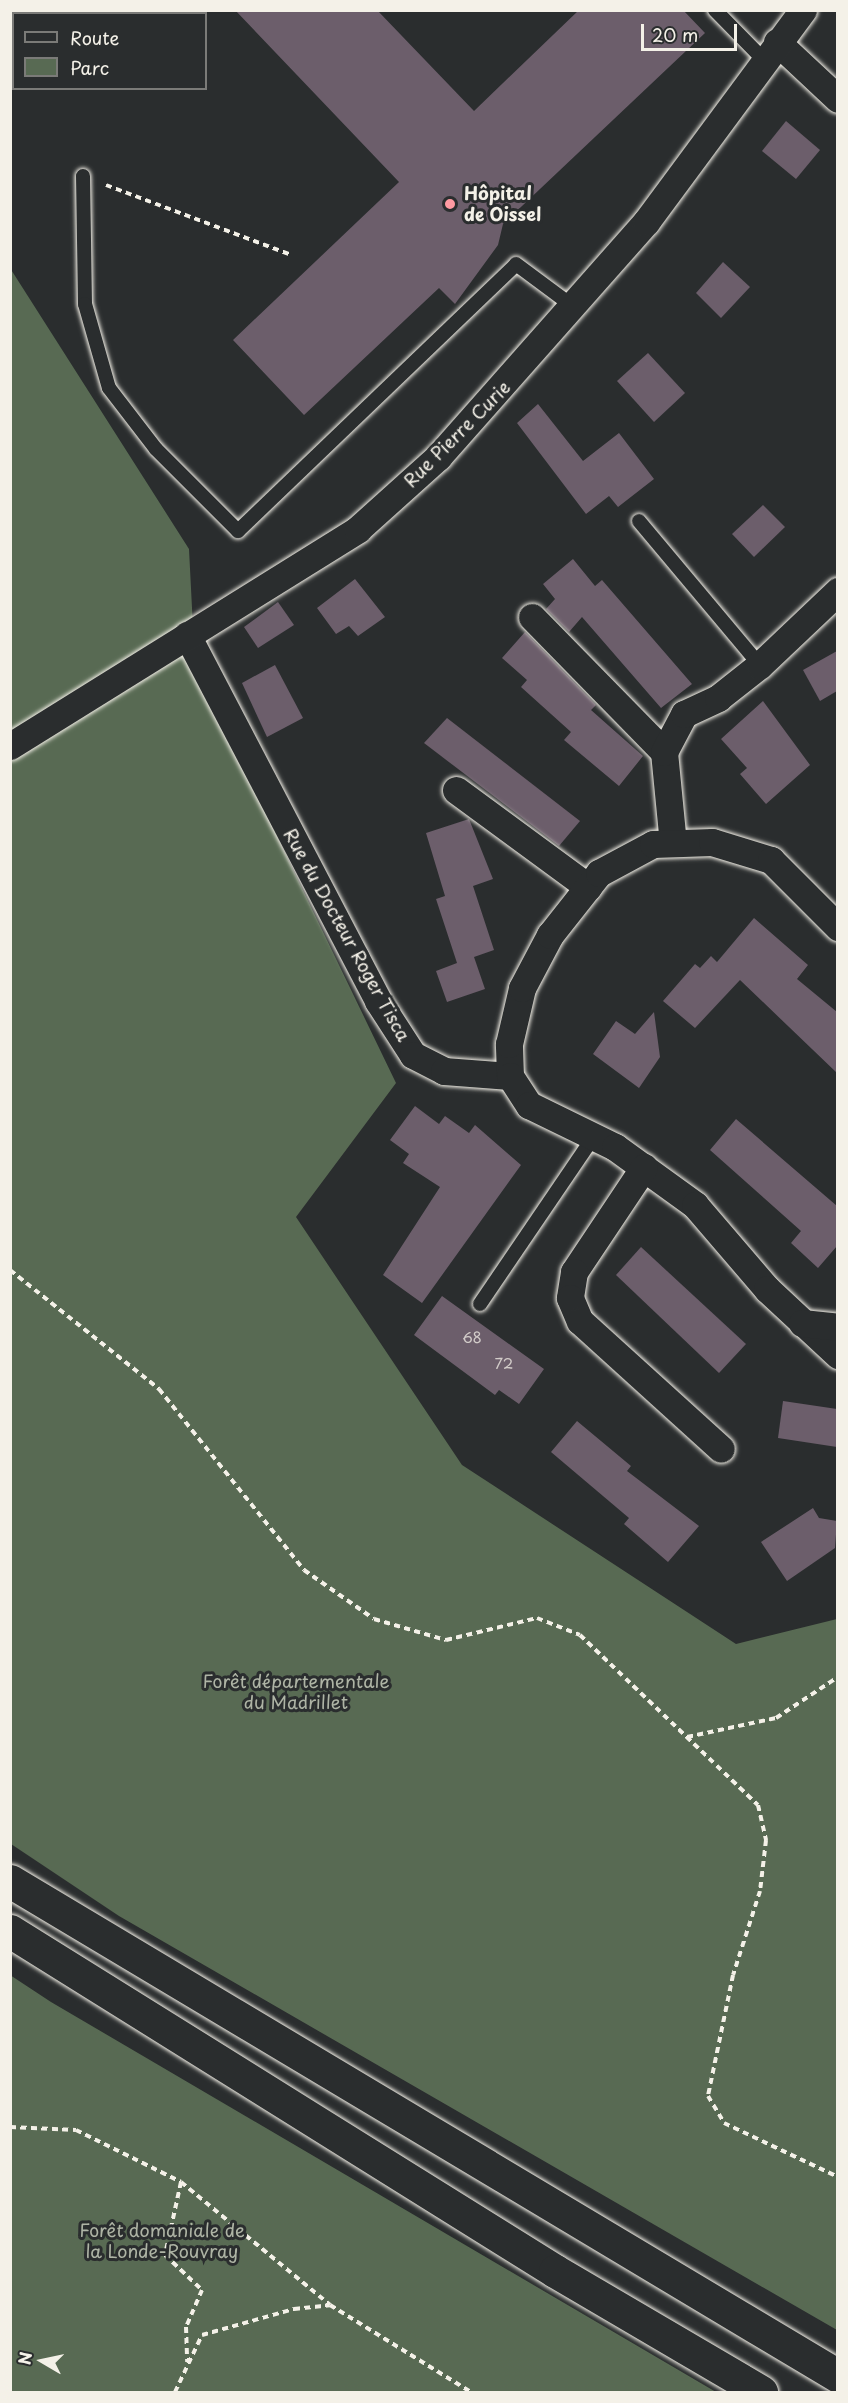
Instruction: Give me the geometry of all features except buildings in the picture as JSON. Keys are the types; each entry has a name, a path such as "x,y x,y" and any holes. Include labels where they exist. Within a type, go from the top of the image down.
{"highway":[{"path":"10,1881 837,2376"},
{"path":"10,1931 555,2271 761,2392"}],"street":[{"name":"Rue Pierre Curie","path":"10,746 358,529 438,457 574,307 646,222 770,51 803,10"},
{"path":"770,51 837,99"},
{"path":"673,843 664,753 684,714 718,698 760,665 837,591"},
{"path":"532,617 664,753"},
{"name":"Rue du Docteur Roger Tisca","path":"187,635 378,1001 413,1055 444,1071 510,1076"},
{"path":"456,790 588,887"},
{"path":"837,927 771,860 712,842 653,844 599,873 550,935 522,988 509,1044 510,1076 529,1105 644,1167 695,1205 802,1323 837,1355"},
{"path":"644,1167 574,1272 570,1298 580,1321 721,1449"},
{"path":"802,1323 837,1327"}],"lane":[{"path":"716,10 770,51"},
{"path":"83,176 85,304 109,388 156,449 238,531 516,264 574,307"},
{"path":"639,521 760,665"},
{"path":"480,1304 593,1138"}],"path":[{"path":"83,176 291,255"},
{"path":"10,1270 159,1389 304,1570 365,1613 446,1640 537,1618 580,1635 758,1805 766,1840 760,1891 733,1975 708,2096 724,2122 837,2177"},
{"path":"686,1737 776,1718 837,1677"},
{"path":"10,2127 76,2130 181,2182 330,2305 471,2392"},
{"path":"181,2182 165,2254 202,2290 186,2327 187,2362"},
{"path":"175,2392 187,2362 202,2335 294,2309 330,2305"}],"green space":[{"name":"Forêt départementale du Madrillet","path":"10,268 189,549 195,667 396,1083 296,1217 462,1465 736,1644 837,1619 837,2330 119,1916 11,1844"},
{"name":"Forêt domaniale de la Londe-Rouvray","path":"10,1975 51,2002 716,2392 11,2392"}],"place":[{"name":"Hôpital de Oissel","path":"450,204"}]}
